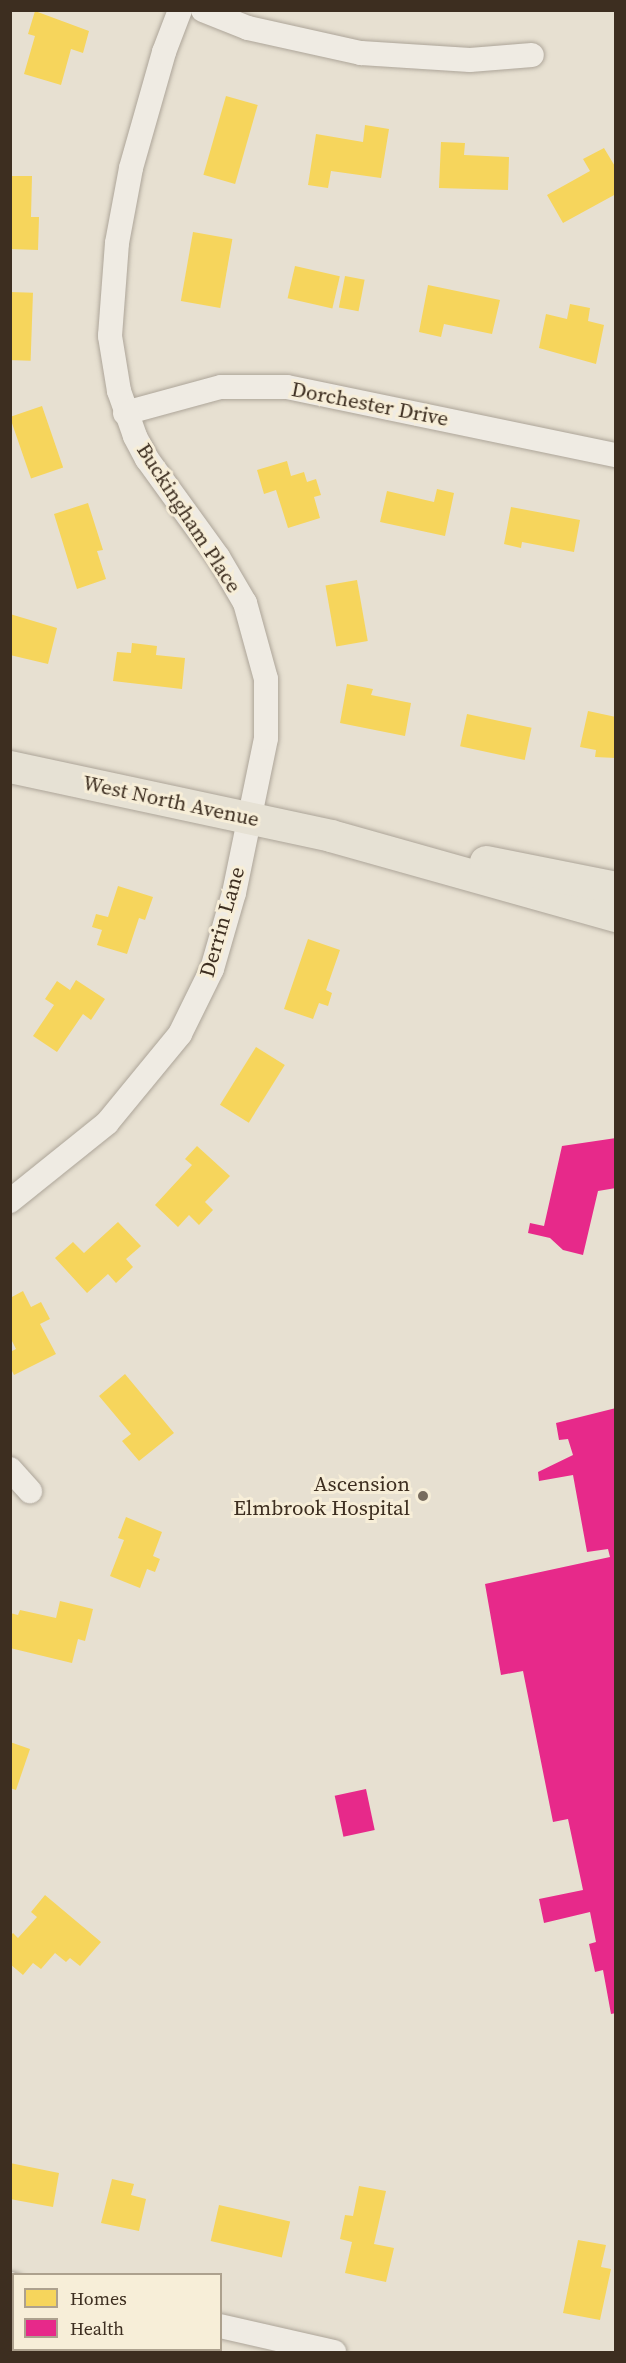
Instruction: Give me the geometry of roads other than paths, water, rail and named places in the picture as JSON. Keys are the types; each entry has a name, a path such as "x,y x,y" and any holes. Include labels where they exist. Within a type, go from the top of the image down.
{"main road":[{"name":"West North Avenue","path":"10,767 331,836 615,916"},
{"name":"West North Avenue","path":"331,836 507,865 615,888"}],"street":[{"name":"Buckingham Place","path":"180,10 142,122 117,243 110,336 125,413 147,459 218,556 244,603 262,657 266,679 266,738 248,817"},
{"path":"203,10 258,31 361,53 470,60 532,55"},
{"name":"Dorchester Drive","path":"125,413 221,387 286,387 615,455"},
{"name":"Derrin Lane","path":"10,1201 107,1123 180,1034 212,969 234,893 248,817"},
{"path":"10,1469 30,1491"},
{"path":"222,2326 334,2352"}],"place":[{"name":"Ascension Elmbrook Hospital","path":"423,1496"}]}
